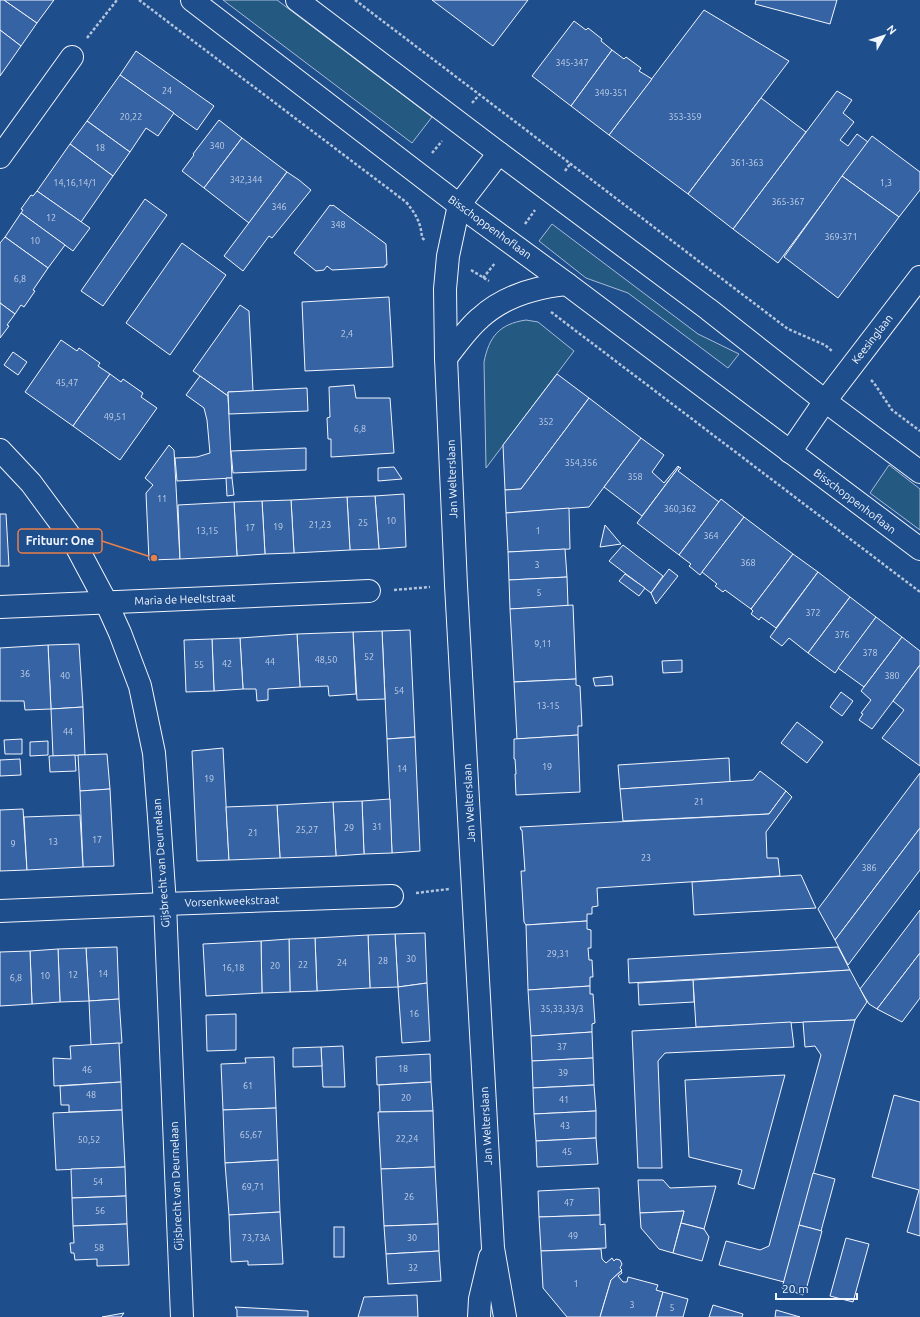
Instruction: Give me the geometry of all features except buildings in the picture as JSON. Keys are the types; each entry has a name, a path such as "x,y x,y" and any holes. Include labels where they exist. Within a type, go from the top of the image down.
{"street":[{"name":"Bisschoppenhoflaan","path":"192,0 459,205 567,284 920,549"},
{"path":"297,0 708,309 920,472"},
{"path":"0,157 72,57"},
{"name":"Jan Welterslaan","path":"499,153 459,205 448,256 445,289 446,358 456,586 474,886 492,1248 505,1317"},
{"name":"Keesinglaan","path":"825,400 920,277"},
{"path":"446,358 480,318 505,300 534,289 567,284"},
{"path":"790,452 825,400"},
{"name":"Gijsbrecht van Deurnelaan","path":"0,450 31,483 73,540 106,602 120,633 140,686 154,753 164,904 182,1317"},
{"name":"Maria de Heeltstraat","path":"0,607 369,591"},
{"name":"Vorsenkweekstraat","path":"0,911 392,896"},
{"name":"Jan Welterslaan","path":"479,1317 480,1299 492,1248"}],"path":[{"path":"72,57 117,0"},
{"path":"139,0 406,202 416,213 421,226 422,238 483,278 520,294 546,309 920,592"},
{"path":"355,0 788,329 825,345 874,383 892,410 920,431"},
{"path":"417,172 479,95"},
{"path":"369,591 456,586"},
{"path":"392,896 474,886"}],"shaded area":[{"path":"223,0 277,0 432,117 412,143"},
{"path":"552,224 698,334 739,354 728,368 628,293 586,278 539,241"},
{"path":"526,320 538,322 574,351 486,468 484,362 486,353 492,339 502,328"},
{"path":"889,465 920,489 920,530 870,493"}],"place":[{"name":"Frituur: One","path":"154,558"}]}
